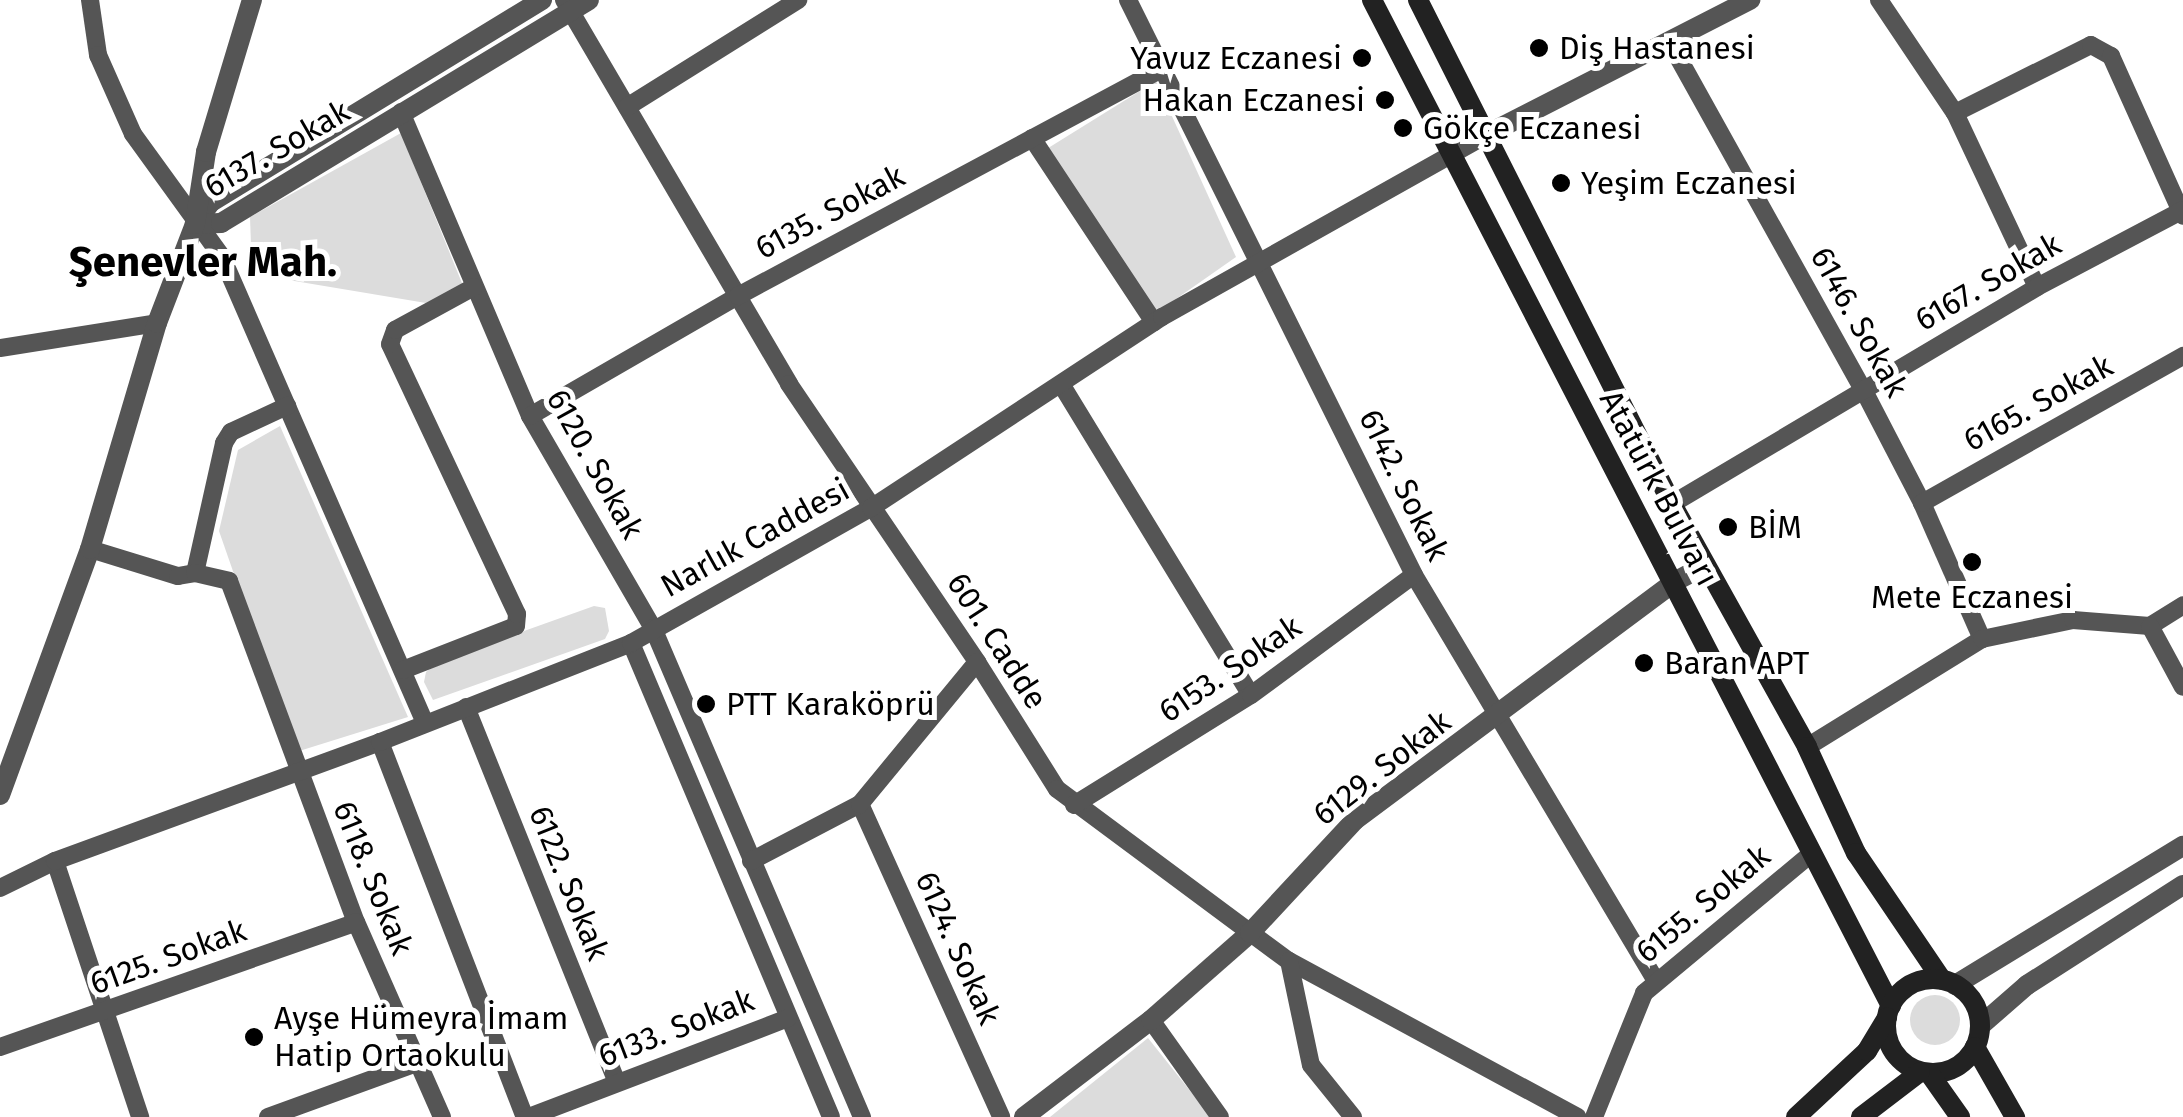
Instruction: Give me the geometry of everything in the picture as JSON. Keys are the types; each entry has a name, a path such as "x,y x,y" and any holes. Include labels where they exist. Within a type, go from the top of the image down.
{"main road":[{"name":"Atatürk Bulvarı","path":"1372,0 1449,155 1674,582 1889,1012"},
{"name":"Atatürk Bulvarı","path":"1418,0 1704,566 1807,747 1856,853 1949,982"},
{"path":"1796,1117 1867,1051 1889,1012 1912,984 1949,982 1974,1002 1980,1026 1976,1047 1951,1070 1924,1072 1861,1117"},
{"path":"1889,1012 1890,1045 1897,1057 1924,1072 1960,1117"},
{"path":"1976,1047 2016,1117"}],"street":[{"path":"90,0 98,55 133,134 222,257 425,724"},
{"path":"0,796 90,549 157,323 195,224 206,152 252,0"},
{"name":"6137. Sokak","path":"195,224 210,203 542,0"},
{"name":"6137. Sokak","path":"195,224 221,222 567,6 589,0"},
{"path":"627,107 798,0"},
{"name":"6142. Sokak","path":"1128,0 1262,262 1414,575 1495,718 1655,980"},
{"path":"1486,134 1750,0"},
{"path":"1879,0 1955,113 2036,287"},
{"name":"601. Cadde","path":"567,6 738,296 1057,788 1074,805 1289,960 1578,1117"},
{"name":"6146. Sokak","path":"1670,41 1863,389 1922,503 1982,640"},
{"path":"1955,113 2091,44 2111,56 2182,213"},
{"name":"6135. Sokak","path":"530,416 738,296 1162,69"},
{"name":"6120. Sokak","path":"401,112 530,416 653,628 862,1117"},
{"name":"Narlık Caddesi","path":"0,888 55,861 380,742 631,643 872,508 1154,322 1486,134"},
{"path":"1032,138 1154,322"},
{"name":"6167. Sokak","path":"1672,504 2036,287 2182,213"},
{"path":"403,670 516,626 518,614 390,344 395,330 474,287"},
{"path":"0,348 157,323"},
{"name":"6165. Sokak","path":"1922,503 2183,356"},
{"path":"1061,384 1251,695"},
{"path":"90,549 178,576 195,573 224,443 231,432 286,406"},
{"name":"6129. Sokak","path":"1024,1117 1151,1020 1250,933 1355,820 1674,582 1704,566"},
{"name":"6118. Sokak","path":"195,573 230,581 356,922 442,1117"},
{"name":"6153. Sokak","path":"1074,805 1251,695 1414,575"},
{"path":"1807,747 1982,640 2073,620 2150,626 2183,605"},
{"path":"2150,626 2183,687"},
{"path":"631,643 831,1117"},
{"path":"751,861 860,804 977,662"},
{"name":"6122. Sokak","path":"466,707 617,1082"},
{"path":"380,742 527,1117"},
{"name":"6124. Sokak","path":"860,804 1001,1117"},
{"path":"1949,982 2183,846"},
{"name":"6155. Sokak","path":"1594,1117 1644,993 1811,854"},
{"path":"55,861 140,1117"},
{"path":"1980,1026 2026,985 2183,884"},
{"name":"6125. Sokak","path":"0,1047 356,922"},
{"path":"1289,960 1311,1065 1353,1117"},
{"name":"6133. Sokak","path":"527,1117 788,1018"},
{"path":"1151,1020 1220,1117"},
{"path":"268,1117 419,1062"}],"shaded area":[{"path":"1156,81 1236,257 1156,313 1045,150"},
{"path":"401,133 464,288 426,303 252,274 250,217"},
{"path":"280,426 408,717 296,752 219,531 238,450"},
{"path":"594,606 605,608 609,631 605,639 433,700 424,682 426,672 438,662"},
{"path":"1935,995 1953,1002 1960,1020 1953,1038 1935,1045 1917,1038 1910,1020 1917,1002"},
{"path":"1148,1038 1211,1117 1050,1117"}],"place":[{"name":"Diş Hastanesi","path":"1539,48"},
{"name":"Yavuz Eczanesi","path":"1362,58"},
{"name":"Hakan Eczanesi","path":"1385,100"},
{"name":"Gökçe Eczanesi","path":"1403,128"},
{"name":"Yeşim Eczanesi","path":"1561,183"},
{"name":"BİM","path":"1728,527"},
{"name":"Mete Eczanesi","path":"1972,562"},
{"name":"Baran APT","path":"1644,663"},
{"name":"PTT Karaköprü","path":"706,704"},
{"name":"Ayşe Hümeyra İmam Hatip Ortaokulu","path":"254,1037"}],"district":[{"name":"Şenevler Mah.","path":"203,262"}]}
